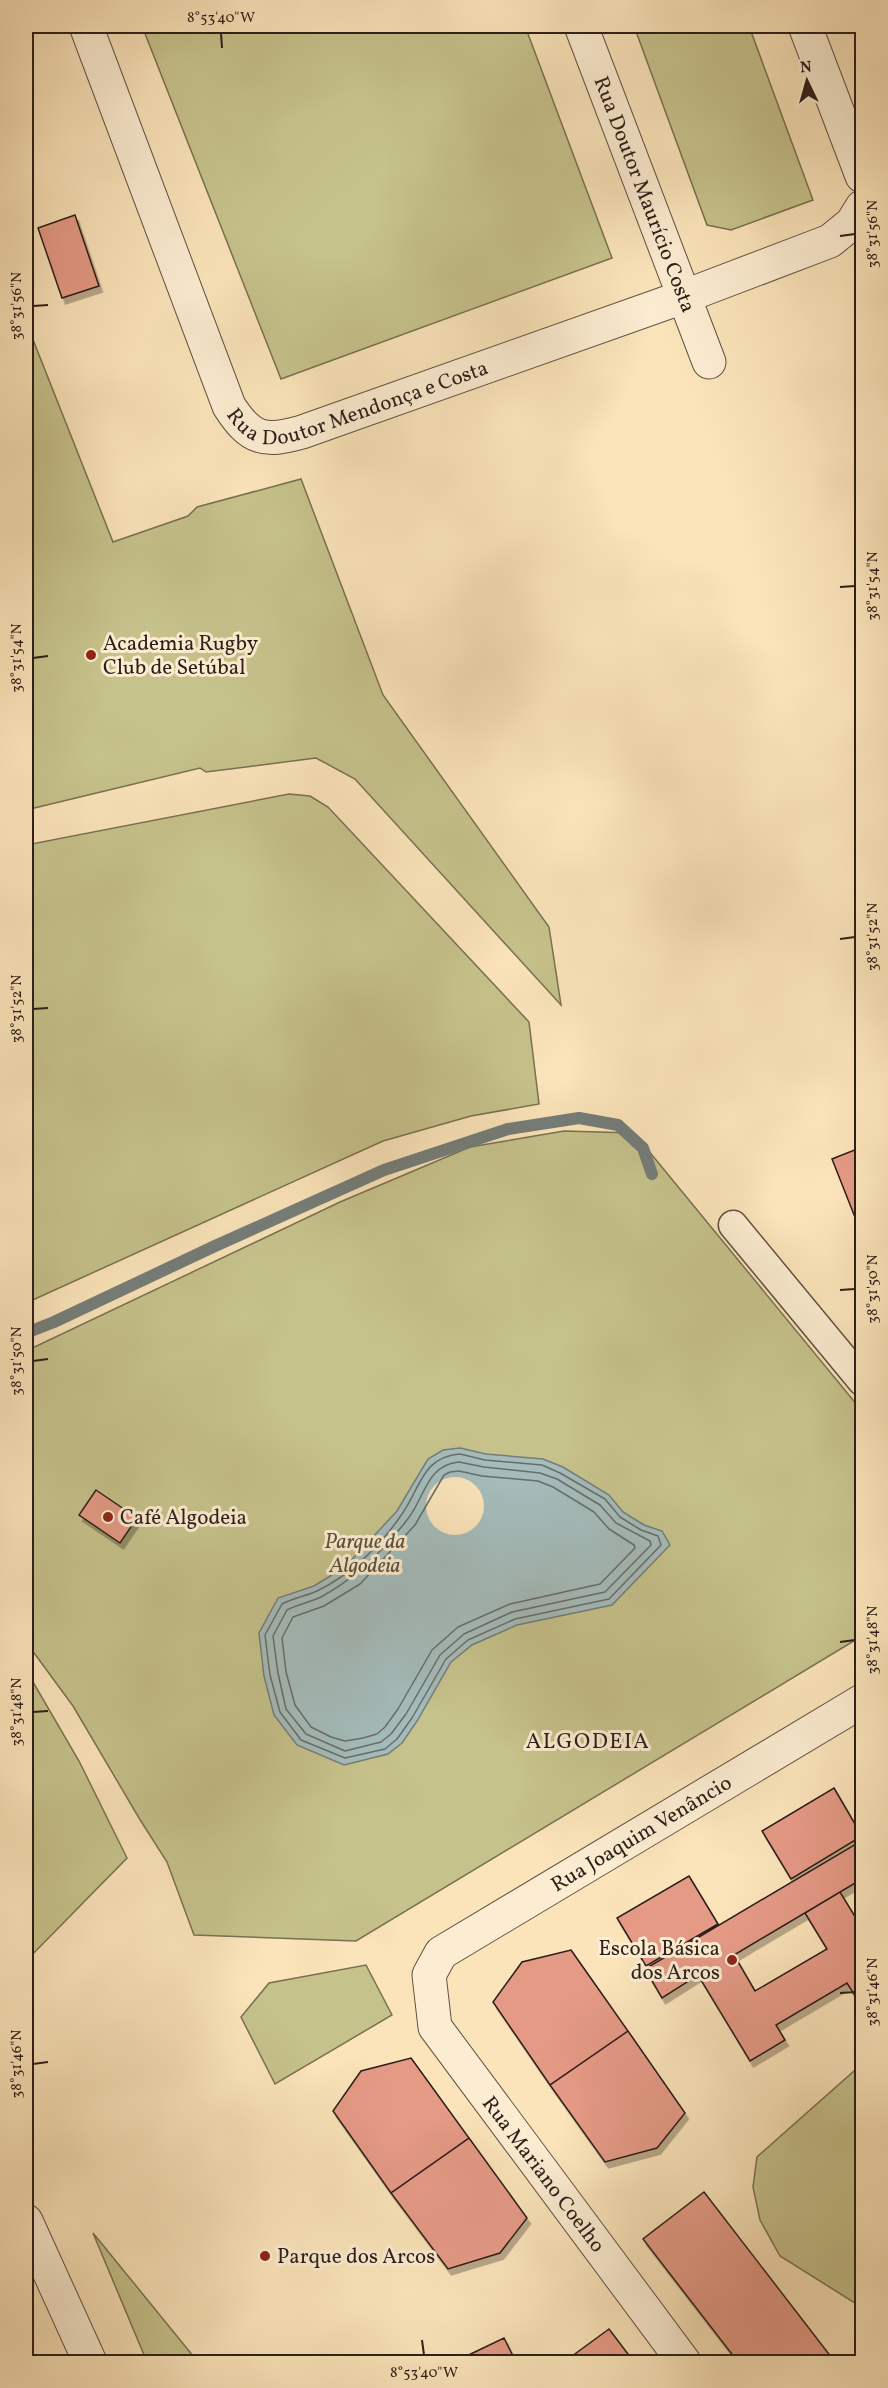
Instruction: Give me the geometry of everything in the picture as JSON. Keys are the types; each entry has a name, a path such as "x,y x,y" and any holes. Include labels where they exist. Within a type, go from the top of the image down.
{"street":[{"name":"Rua Doutor Mendonça e Costa","path":"86,26 229,406 241,425 256,435 279,439 302,432 683,297 830,241 852,224 862,207"},
{"name":"Rua Doutor Maurício Costa","path":"581,26 709,362"},
{"path":"805,26 862,176"},
{"path":"733,1225 862,1381"},
{"name":"Rua Joaquim Venâncio","path":"429,1976 441,1953 862,1701"},
{"name":"Rua Mariano Coelho","path":"429,1976 435,2028 684,2362"},
{"path":"26,2221 90,2362"}],"green space":[{"path":"142,26 525,26 612,258 281,379"},
{"path":"634,26 749,26 813,200 731,230 707,225"},
{"path":"26,322 113,542 188,516 197,507 301,479 383,695 549,927 561,1005 355,779 316,758 206,772 200,768 26,810"},
{"path":"289,794 310,796 328,807 529,1022 539,1104 471,1116 383,1141 26,1303 26,845"},
{"name":"Parque da Algodeia","path":"564,1131 634,1133 862,1411 862,1636 356,1941 194,1935 167,1862 73,1706 26,1642 26,1351 340,1202 470,1147"},
{"path":"26,1670 79,1761 127,1858 26,1961"},
{"path":"366,1965 392,2015 275,2084 241,2017 269,1983"},
{"path":"862,2064 862,2314 855,2303 780,2256 760,2220 753,2187 757,2157"},
{"path":"93,2233 198,2362 147,2362"}],"water":[{"path":"460,1448 486,1454 543,1459 563,1467 609,1495 623,1512 644,1525 662,1531 670,1545 612,1605 517,1625 472,1645 451,1662 402,1743 388,1754 344,1765 297,1745 274,1715 264,1676 259,1633 278,1598 314,1586 345,1567 397,1511 428,1459 443,1450"}],"pier":[{"path":"449,1477 461,1477 476,1485 484,1500 484,1512 476,1527 461,1535 449,1535 434,1527 426,1512 426,1500 434,1485"}],"building":[{"path":"857,26 862,26 862,41"},
{"path":"75,215 99,286 62,298 38,228"},
{"path":"862,1147 862,1235 832,1159"},
{"name":"Café Algodeia","path":"96,1490 137,1518 120,1543 79,1515"},
{"path":"834,1788 862,1836 791,1879 762,1831"},
{"path":"861,1841 862,1879 840,1892 862,1928 862,1996 857,1999 847,1983 776,2025 785,2040 750,2061 698,1975 662,1998 645,1969","holes":["830,1898 805,1913 827,1949 755,1991 734,1955"]},
{"path":"689,1876 718,1924 646,1966 617,1918"},
{"path":"571,1950 628,2031 550,2085 493,2002 522,1962"},
{"path":"628,2031 685,2113 657,2148 605,2162 550,2085"},
{"path":"411,2058 469,2138 391,2193 333,2111 361,2071"},
{"path":"469,2138 527,2218 500,2253 448,2269 391,2193"},
{"path":"704,2192 835,2362 738,2362 643,2239"},
{"path":"609,2329 634,2362 564,2362"},
{"path":"504,2338 516,2362 454,2362"}],"waterway":[{"path":"26,1333 384,1170 508,1129 579,1118 618,1125 643,1148 652,1174"}],"place":[{"name":"Academia Rugby Club de Setúbal","path":"91,655"},
{"name":"Café Algodeia","path":"108,1517"},
{"name":"Escola Básica dos Arcos","path":"732,1960"},
{"name":"Parque dos Arcos","path":"265,2256"}],"district":[{"name":"ALGODEIA","path":"588,1740"}]}
